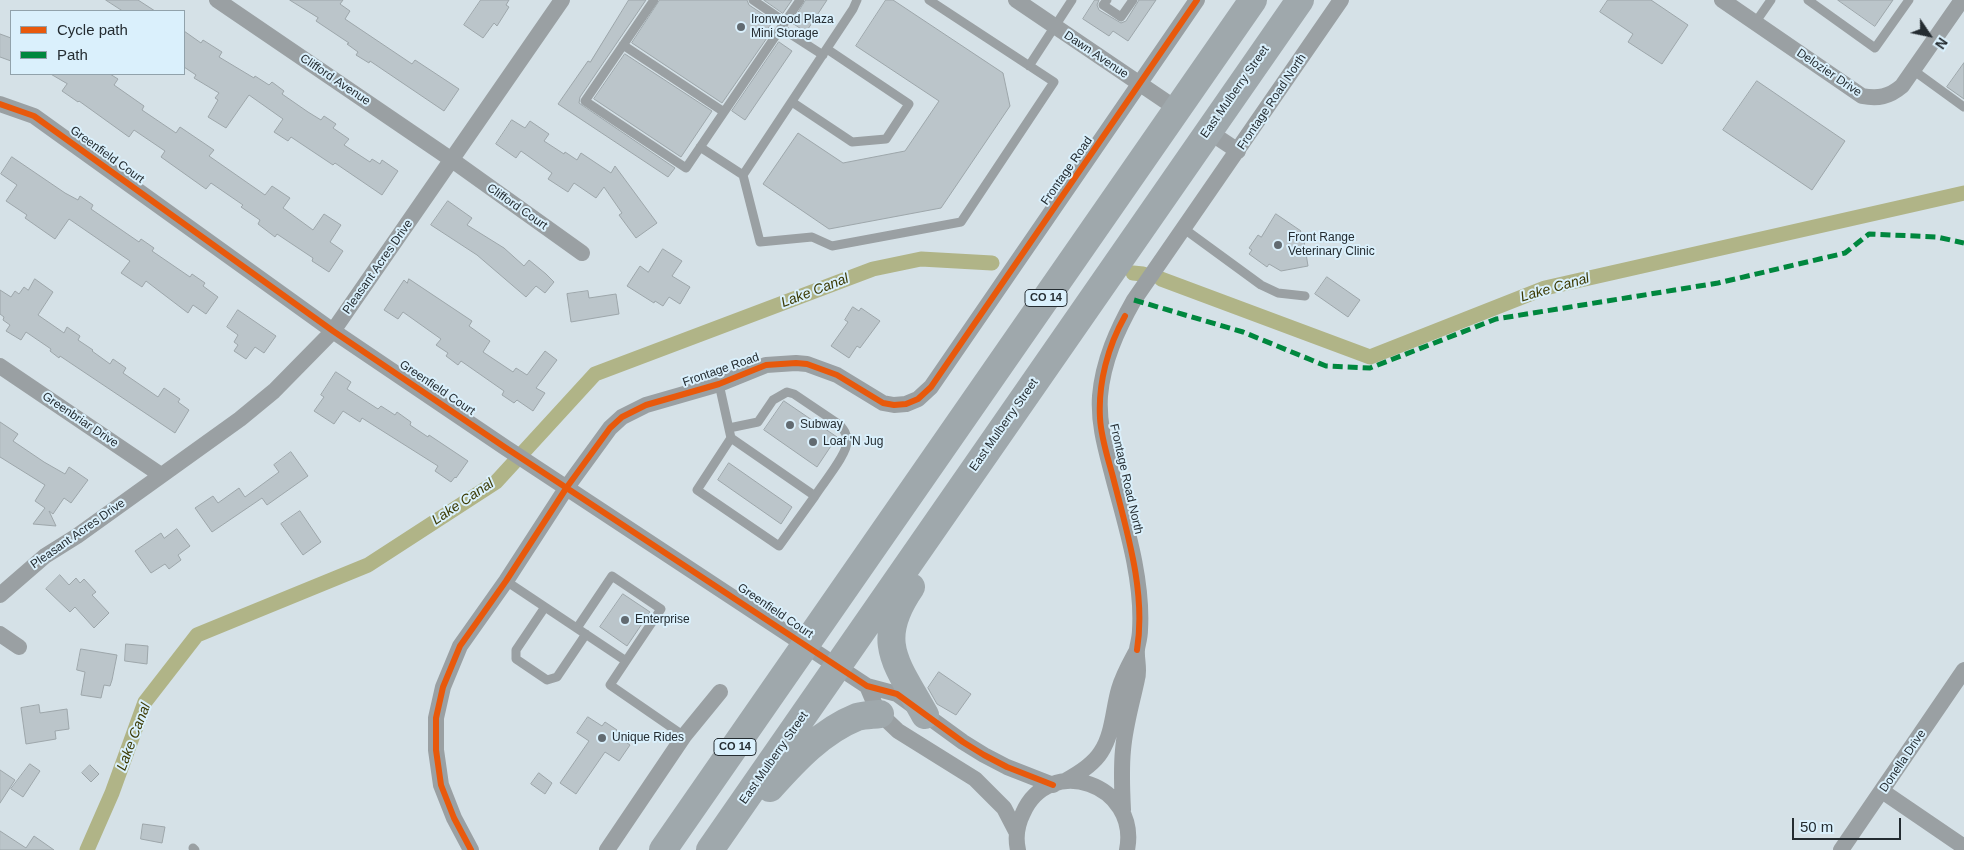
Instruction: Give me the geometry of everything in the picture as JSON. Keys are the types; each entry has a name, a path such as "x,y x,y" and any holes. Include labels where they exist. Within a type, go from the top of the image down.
{"highway":[{"name":"CO 14","path":"664,850 1252,0"},
{"name":"East Mulberry Street","path":"710,850 1300,0"},
{"path":"925,714 896,663 891,645 891,626 905,595 977,489 1001,429"},
{"path":"726,850 767,791 800,756 840,726 859,716 880,714"}],"street":[{"name":"Clifford Avenue","path":"217,0 452,160"},
{"name":"Pleasant Acres Drive","path":"0,595 45,556 77,536 240,418 274,391 333,331 562,0"},
{"name":"Dawn Avenue","path":"1016,0 1176,109"},
{"name":"Frontage Road","path":"471,850 454,818 441,785 436,750 436,718 443,687 460,646 610,428 622,417 646,405 720,384 766,365 807,364 837,375 883,403 894,405 906,404 918,399 931,387 1197,0"},
{"name":"Frontage Road North","path":"1137,650 1140,631 1139,594 1133,557 1100,419 1100,396 1109,352 1134,300 1341,0"},
{"name":"Delozier Drive","path":"1722,0 1862,96 1882,98 1893,94 1902,86 1961,7"},
{"name":"Greenfield Court","path":"0,104 34,116 333,331 527,462 568,487 867,686"},
{"path":"1208,131 1238,151"},
{"name":"Clifford Court","path":"452,160 582,253"},
{"name":"Greenbriar Drive","path":"0,366 161,475"},
{"path":"0,634 19,647"},
{"path":"1017,844 1022,814 1032,798 1041,790 1059,783 1093,762 1101,753 1109,733 1118,689 1137,650"},
{"path":"1130,847 1128,825 1123,810 1121,777 1128,715 1138,677 1137,650"},
{"name":"Donella Drive","path":"1841,850 1964,670"},
{"path":"867,686 897,694 963,742 1006,767 1059,783 1077,781 1101,788 1123,810"},
{"path":"867,686 880,714 898,730 975,779 1004,808 1017,844"},
{"path":"607,850 684,736 720,692"},
{"path":"1882,792 1964,847"}],"lane":[{"path":"654,0 586,101 686,168 800,0"},
{"path":"753,0 783,25 909,104 886,139 852,142 792,102"},
{"path":"743,175 825,52 857,0"},
{"path":"700,147 743,175 760,242 812,237 832,246 961,222 1054,82 929,0"},
{"path":"1029,66 1072,0"},
{"path":"1106,0 1104,5 1121,16 1133,0"},
{"path":"1756,23 1771,0"},
{"path":"1808,0 1875,48 1909,0"},
{"path":"623,45 724,112"},
{"path":"1913,70 1964,107"},
{"path":"1183,228 1261,284 1278,293 1305,296"},
{"path":"720,384 731,438 815,496"},
{"path":"729,428 758,422 772,400 787,392 794,394 846,432 848,442 844,452 779,546 697,490 731,438"},
{"path":"577,628 612,576 661,609 610,685 684,736"},
{"path":"506,581 626,661"},
{"path":"545,607 516,650 516,659 547,680 557,677 586,634"}],"building":[{"path":"106,0 138,0 153,10 121,10"},
{"path":"290,0 343,0 340,4 350,11 345,19 412,64 415,60 459,89 444,111 370,61 369,63 356,55 358,52 347,44 349,43 316,21 318,18"},
{"path":"481,0 509,0 506,5 509,7 497,26 494,23 483,38 464,25"},
{"path":"629,0 646,0 580,97 579,103 675,168 668,177 558,104 588,61 590,62"},
{"path":"660,0 747,0 749,5 773,21 765,33 769,35 722,103 632,43"},
{"path":"764,0 792,0 783,13"},
{"path":"806,0 827,0 806,32 792,23"},
{"path":"886,0 893,0 1003,73 1010,106 941,208 829,229 763,184 798,133 843,163 905,151 939,101 856,46"},
{"path":"1095,0 1099,0 1097,5 1099,10 1121,23 1126,21 1139,0 1156,0 1128,41 1113,31 1109,36 1083,19"},
{"path":"1608,0 1651,0 1688,25 1662,64 1628,42 1633,34 1600,12"},
{"path":"1838,0 1893,0 1875,26"},
{"path":"185,32 201,43 203,40 222,52 219,57 254,78 255,76 269,85 272,82 284,91 282,94 321,120 324,116 336,124 333,128 349,139 344,145 370,162 372,159 380,164 382,160 398,171 382,195 335,163 333,165 291,137 288,141 274,132 283,119 249,95 226,128 208,117 218,100 215,98 219,93 194,78 196,75 185,68"},
{"path":"0,34 10,38 10,61 0,57"},
{"path":"779,42 792,51 745,120 732,111"},
{"path":"625,54 712,111 681,157 594,99"},
{"path":"1964,63 1964,99 1947,87"},
{"path":"53,75 112,75 118,79 114,85 144,106 142,110 176,133 180,127 214,150 209,156 265,195 272,186 290,198 283,208 313,230 324,214 341,225 330,242 343,251 329,272 312,261 313,258 277,234 275,237 258,224 260,220 241,207 243,205 211,183 206,189 161,157 165,151 134,130 129,137 62,91 67,84"},
{"path":"1757,81 1845,141 1812,190 1723,130"},
{"path":"512,120 525,128 530,121 549,134 544,141 577,160 581,153 611,173 615,166 657,223 636,238 619,215 622,213 604,187 596,198 574,183 568,192 548,179 552,173 521,151 516,158 496,144"},
{"path":"12,157 65,193 78,200 80,196 93,205 91,209 139,242 141,239 154,248 152,251 190,277 192,274 205,283 203,286 218,297 206,314 193,305 188,313 146,281 142,287 121,273 130,261 69,219 55,239 25,218 27,215 6,201 17,185 1,174"},
{"path":"448,201 472,218 467,225 504,248 524,266 529,260 546,274 554,282 545,293 536,286 526,297 477,255 431,225"},
{"name":"Front Range Veterinary Clinic","path":"1276,214 1301,231 1297,237 1304,241 1308,266 1281,271 1269,264 1267,267 1249,254 1252,250 1249,248 1258,235 1261,237"},
{"path":"663,249 682,261 672,276 690,287 680,304 669,297 663,306 655,301 654,303 627,286 640,266 648,272"},
{"path":"1327,277 1360,300 1348,317 1315,294"},
{"path":"35,279 53,292 38,315 64,333 67,327 80,336 78,340 92,351 110,364 113,359 126,368 123,373 158,397 164,388 180,399 178,402 189,410 175,433 60,356 59,358 50,351 51,349 26,332 21,340 6,331 10,325 3,320 4,317 0,314 0,290 11,297 15,291 19,294 24,287 28,290"},
{"path":"409,279 472,321 469,326 490,341 483,352 513,372 516,368 527,375 545,351 557,360 536,388 545,393 533,411 517,400 514,403 502,395 504,391 461,361 458,365 446,356 448,353 436,345 441,339 403,312 398,319 384,310 404,280 407,283"},
{"path":"588,291 589,298 616,294 619,314 571,322 567,294"},
{"path":"853,307 859,311 861,308 880,321 860,348 857,346 849,358 831,346 848,322 845,320"},
{"path":"238,310 276,336 264,353 255,347 246,359 234,351 238,345 234,342 238,335 227,327"},
{"path":"336,372 351,382 347,389 378,409 381,406 395,415 397,412 411,422 410,425 428,437 429,435 468,461 456,478 451,482 435,471 438,466 362,418 360,422 343,411 334,424 314,411 324,397 321,395"},
{"path":"784,401 837,437 817,467 764,430"},
{"path":"0,422 18,434 13,441 44,462 65,474 69,467 88,480 71,503 64,498 53,514 49,511 56,526 33,524 45,508 35,501 45,485 0,457"},
{"path":"291,452 308,476 267,505 262,498 212,532 195,508 213,496 218,503 239,488 245,497 279,472 274,465"},
{"path":"729,463 792,507 781,524 718,480"},
{"path":"300,511 321,542 303,555 281,524"},
{"path":"177,529 190,546 178,555 181,560 169,569 165,564 151,573 135,551 161,533 164,538"},
{"path":"60,575 69,585 76,578 80,583 84,579 96,592 92,595 109,613 94,628 75,607 70,612 46,589"},
{"name":"Enterprise","path":"623,594 650,612 627,646 600,627"},
{"path":"126,644 148,646 147,664 125,661"},
{"path":"81,649 117,655 110,686 104,685 101,698 81,695 85,672 77,670"},
{"path":"939,672 971,694 956,715 937,704 928,688"},
{"path":"39,705 40,713 67,709 69,729 55,731 56,739 26,744 21,708"},
{"path":"588,717 602,726 605,722 617,730 614,734 630,745 619,761 605,752 576,794 560,783 589,741 577,733"},
{"path":"30,764 40,771 23,797 11,789"},
{"path":"90,765 99,774 91,782 82,773"},
{"path":"0,770 15,780 0,803"},
{"path":"539,773 552,783 545,794 531,784"},
{"path":"143,824 165,827 162,843 141,839"},
{"path":"0,831 26,848 34,836 54,850 0,850"}],"waterway":[{"name":"Lake Canal","path":"1161,279 1370,357 1545,288 1964,193"},
{"name":"Lake Canal","path":"87,850 112,793 145,702 197,635 368,565 496,482 595,374 873,269 921,259 992,263"},
{"name":"Lake Canal","path":"1133,273 1143,274"}],"marked path":[{"path":"1134,300 1243,332 1326,366 1370,368 1496,319 1718,283 1845,253 1869,234 1937,237 1964,243"}],"cycle path":[{"path":"471,850 454,818 441,785 436,750 436,718 443,687 460,646 506,581 567,487 610,428 622,417 646,405 719,384 766,365 807,364 837,375 883,403 894,405 906,404 918,399 931,387 1197,0"},
{"path":"0,104 34,116 333,331 506,448 867,686 897,694 984,755 1007,767 1053,785"},
{"path":"1125,316 1105,365 1100,418 1104,442 1134,565 1139,608 1137,650"}],"place":[{"name":"Ironwood Plaza Mini Storage","path":"741,27"},
{"name":"Front Range Veterinary Clinic","path":"1278,245"},
{"name":"Subway","path":"790,425"},
{"name":"Loaf 'N Jug","path":"813,442"},
{"name":"Enterprise","path":"625,620"},
{"name":"Unique Rides","path":"602,738"}]}
